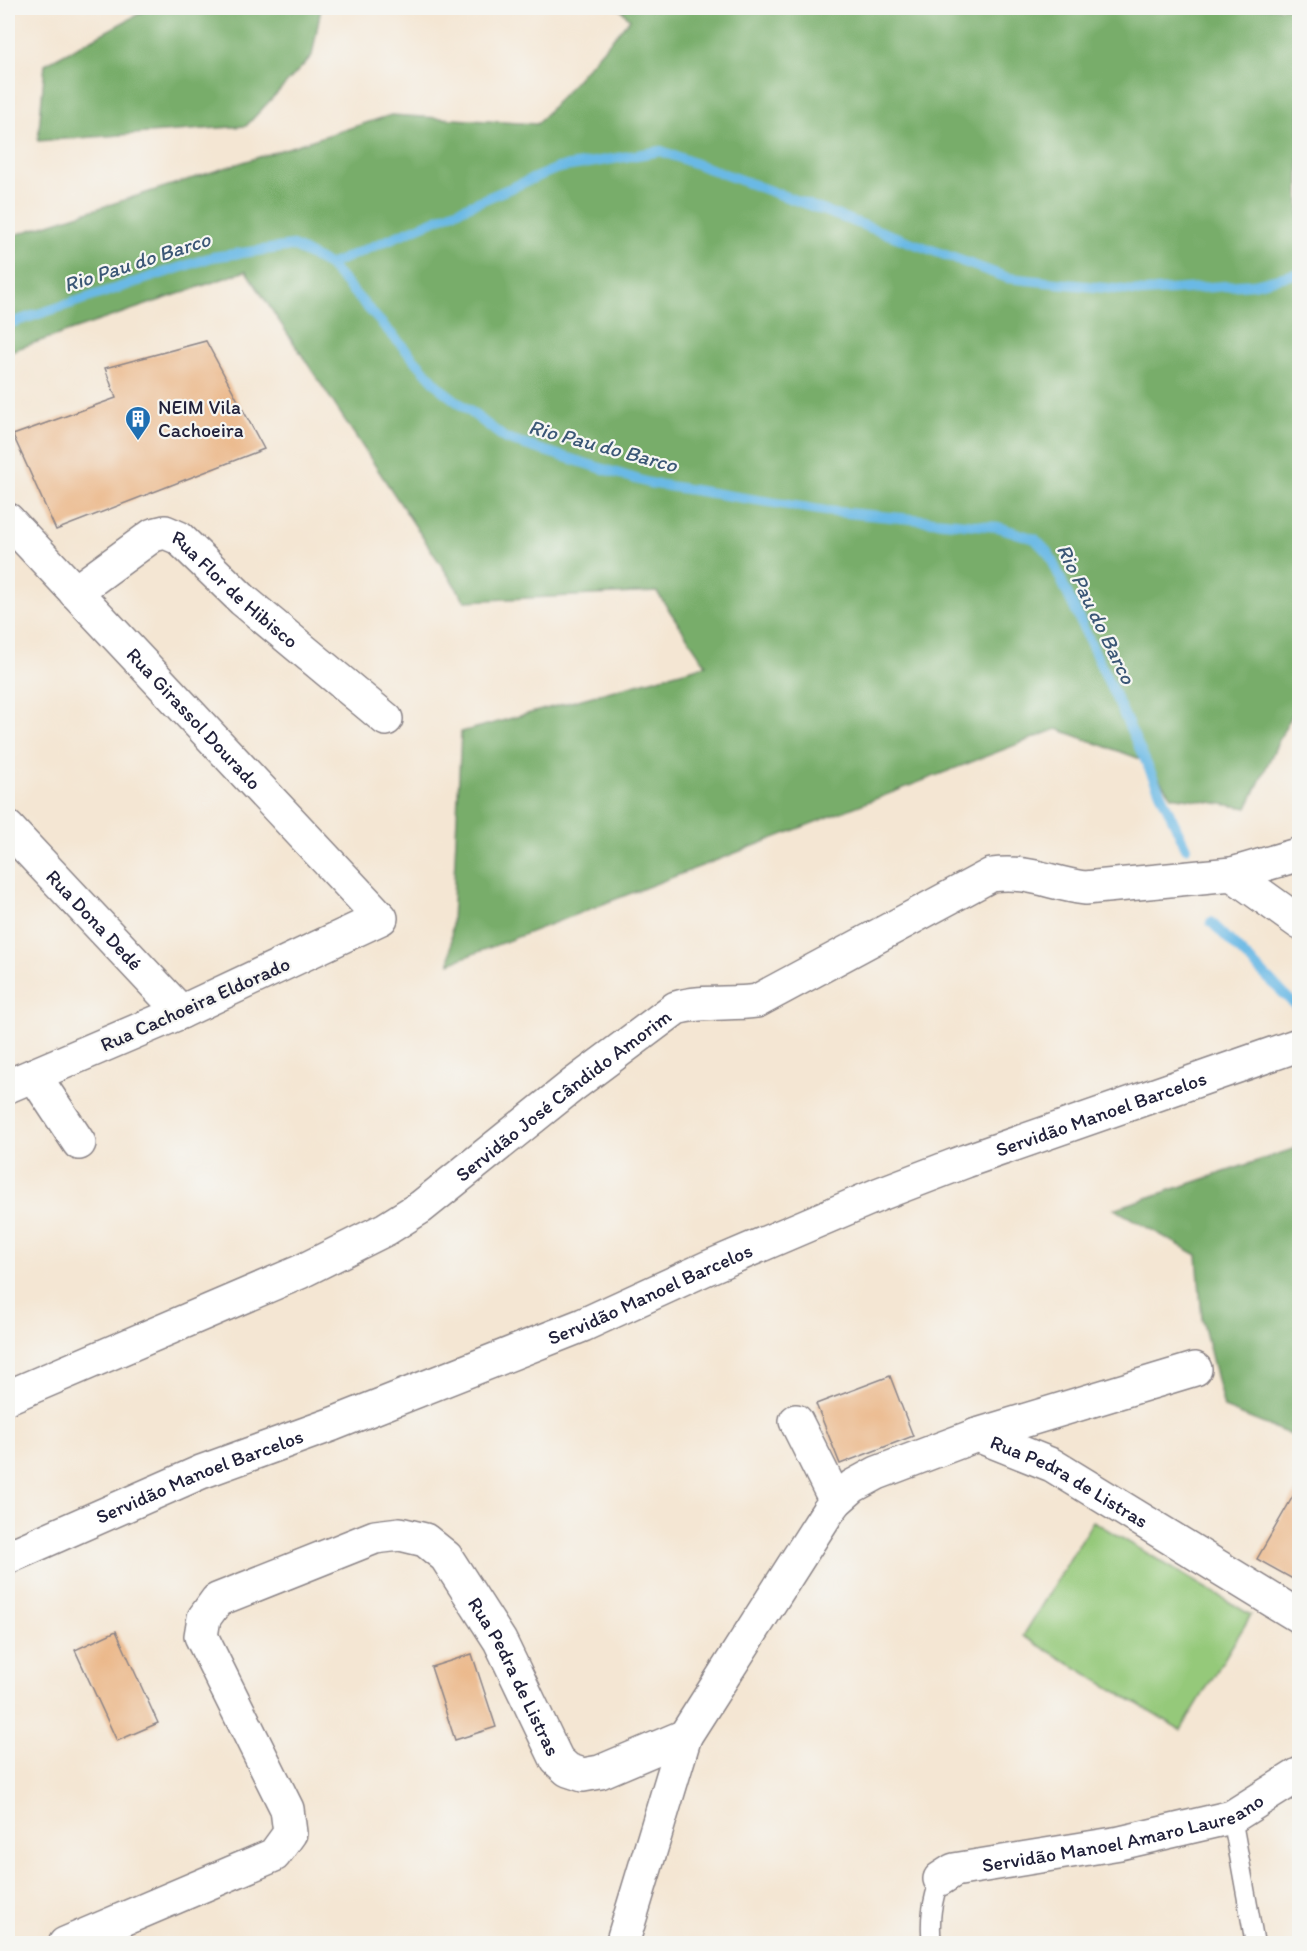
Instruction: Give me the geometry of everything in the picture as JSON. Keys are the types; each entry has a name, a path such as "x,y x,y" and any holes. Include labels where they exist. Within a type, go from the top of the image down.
{"street":[{"name":"Rua Girassol Dourado","path":"8,520 381,918"},
{"name":"Rua Flor de Hibisco","path":"75,592 153,535 165,532 179,538 243,600 386,718"},
{"name":"Rua Dona Dedé","path":"8,828 181,1012"},
{"name":"Servidão José Cândido Amorim","path":"8,1396 300,1272 386,1229 421,1207 564,1091 676,1008 692,1003 738,1004 757,1001 991,875 1028,874 1085,888 1232,874 1299,854"},
{"path":"1232,874 1299,923"},
{"name":"Rua Cachoeira Eldorado","path":"21,1081 181,1012 381,918"},
{"name":"Servidão Manoel Barcelos","path":"8,1557 201,1472 333,1424 583,1325 706,1268 880,1194 987,1153 1298,1045"},
{"path":"21,1081 80,1143"},
{"path":"977,1435 1195,1369"},
{"path":"796,1421 836,1501"},
{"name":"Rua Pedra de Listras","path":"64,1944 274,1855 290,1833 287,1809 201,1636 204,1618 217,1600 375,1537 400,1534 425,1540 446,1557 489,1622 557,1760 568,1770 583,1775 600,1772 685,1736 836,1501 853,1485 877,1473 977,1435 1052,1466 1299,1617"},
{"path":"622,1944 685,1736"},
{"name":"Servidão Manoel Amaro Laureano","path":"940,1879 954,1870 1120,1843 1232,1817 1299,1773"}],"lane":[{"path":"1232,1817 1255,1944"},
{"path":"932,1944 930,1925 933,1899 940,1879"}],"green space":[{"path":"150,8 321,8 312,56 246,126 38,141 45,64"},
{"path":"619,8 1299,8 1299,698 1247,808 1171,796 1146,761 1057,729 450,963 461,732 706,665 657,592 465,601 246,271 8,352 8,237 391,115 537,124 630,19"},
{"path":"1300,1147 1299,1438 1224,1408 1202,1319 1197,1255 1114,1209"},
{"path":"1093,1521 1251,1615 1181,1730 1023,1636"}],"building":[{"name":"NEIM Vila Cachoeira","path":"206,341 264,449 56,530 13,435 116,398 105,368"},
{"path":"890,1376 913,1436 840,1464 816,1404"},
{"path":"1300,1484 1300,1583 1257,1559"},
{"path":"116,1631 158,1723 117,1741 75,1650"},
{"path":"472,1654 496,1727 455,1740 431,1667"}],"waterway":[{"path":"329,265 558,168 661,151 1008,278 1143,292 1254,284 1300,273"},
{"name":"Rio Pau do Barco","path":"8,324 212,257 293,246 329,265 442,390 506,439 649,483 826,511 998,527 1035,539 1049,554 1186,848"},
{"name":"Rio Pau do Barco","path":"1211,922 1300,1010"}],"place":[{"name":"NEIM Vila Cachoeira","path":"138,442"}]}
